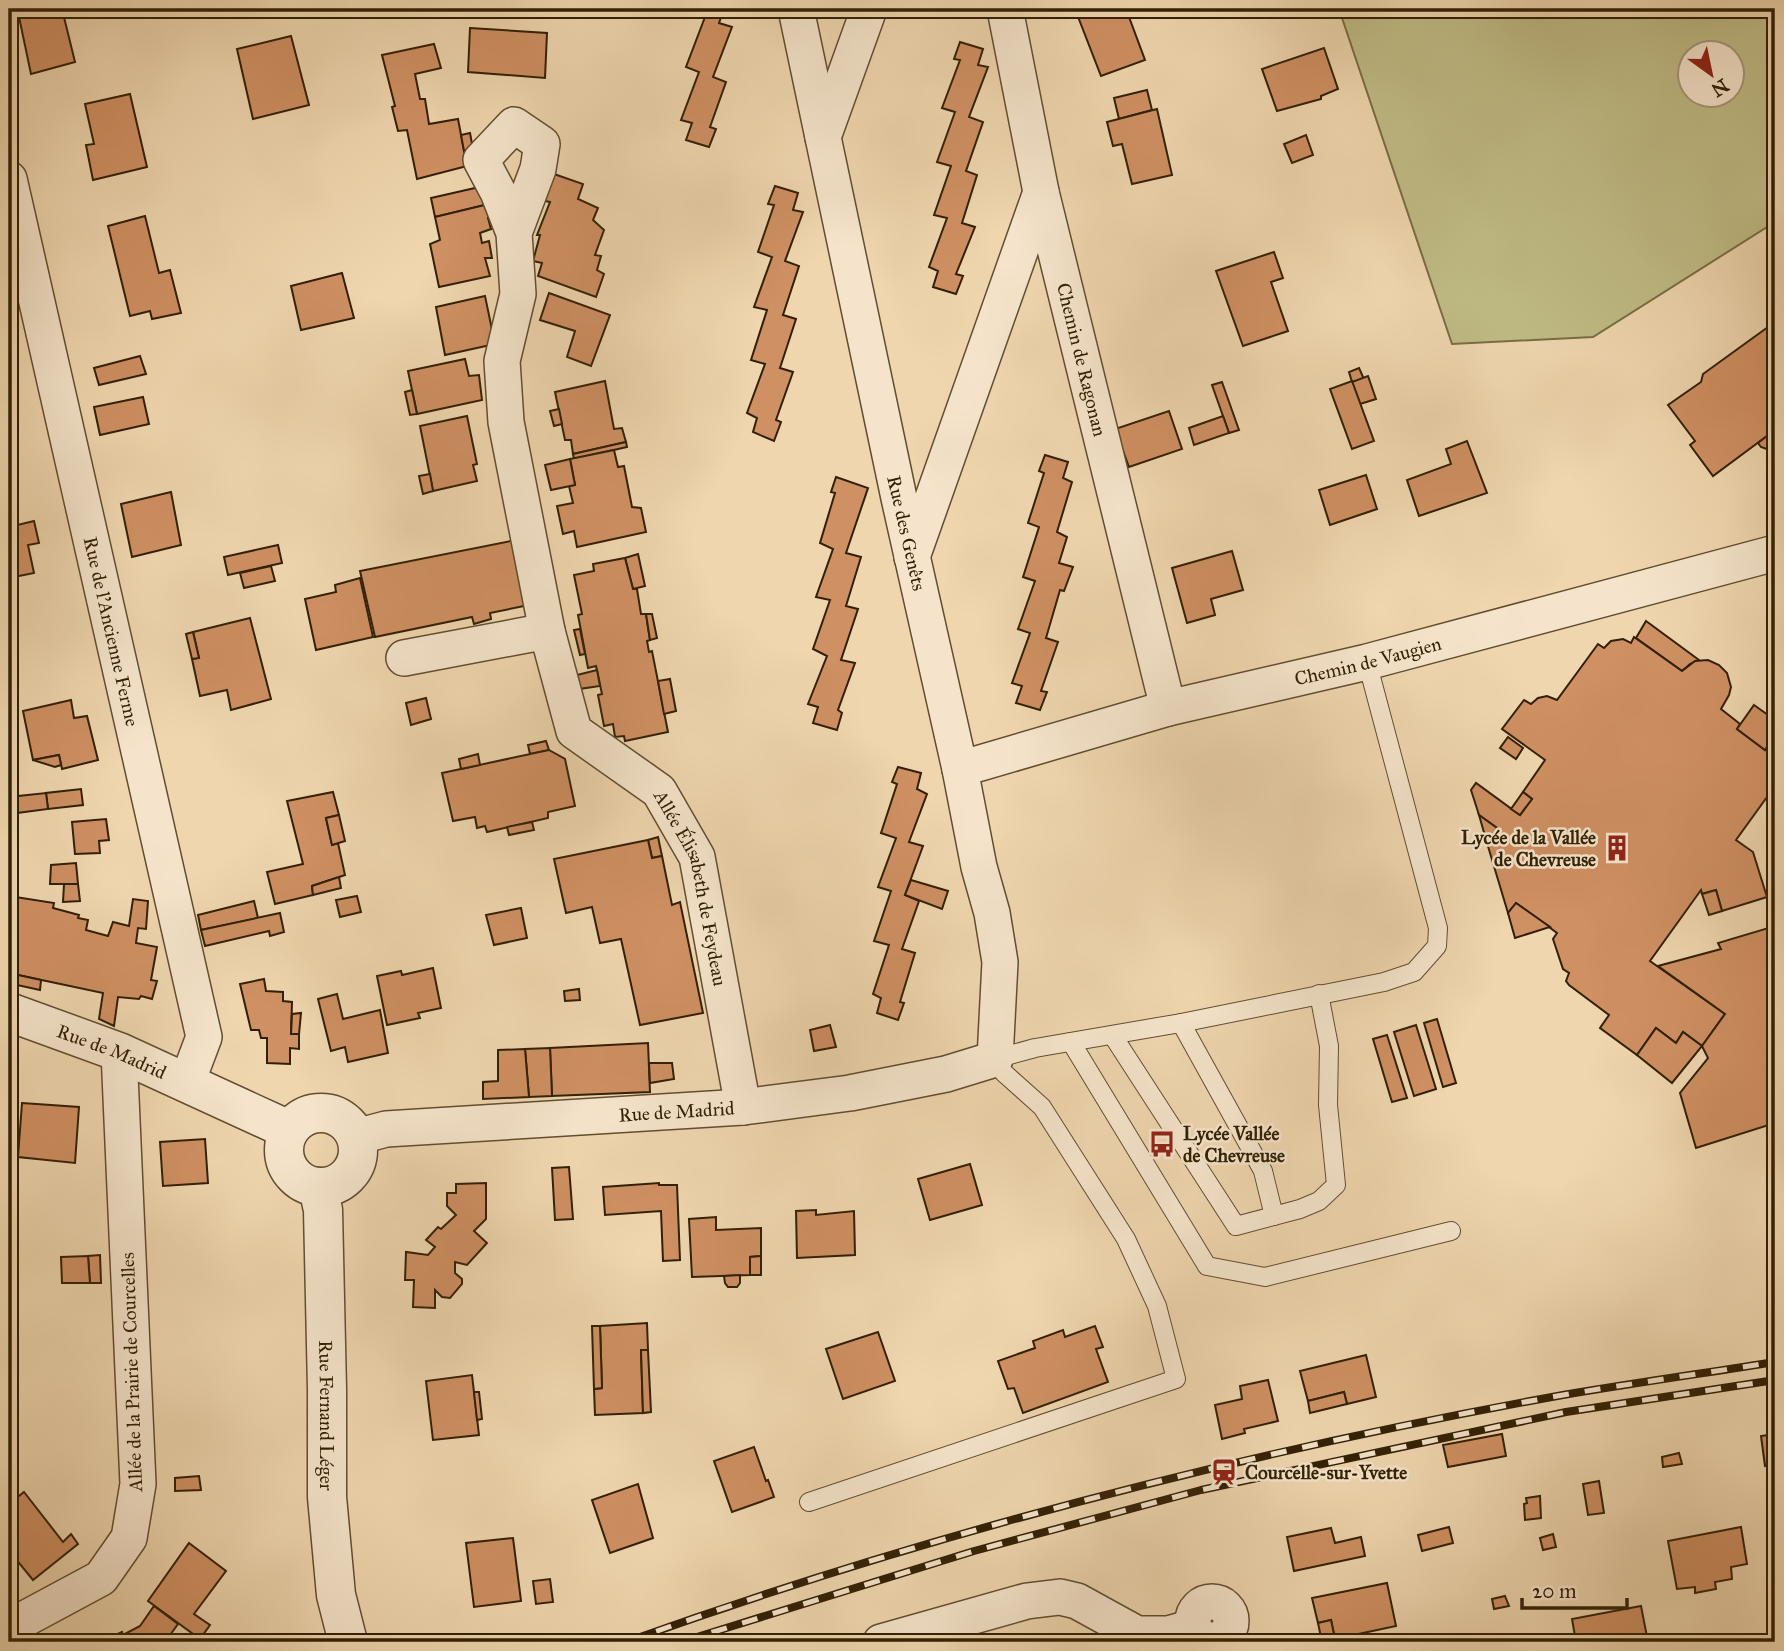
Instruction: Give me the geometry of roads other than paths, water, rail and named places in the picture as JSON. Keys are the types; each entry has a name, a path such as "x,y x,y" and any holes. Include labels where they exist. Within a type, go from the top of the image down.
{"street":[{"name":"Rue des Genêts","path":"796,9 979,867 992,913 1000,961 995,1059"},
{"path":"823,138 869,9"},
{"name":"Chemin de Ragonan","path":"1005,9 1041,192 1168,708"},
{"name":"Rue de l'Ancienne Ferme","path":"9,179 204,1037 187,1082"},
{"path":"912,556 1041,192"},
{"name":"Allée Élisabeth de Feydeau","path":"514,233 518,294 502,361 506,422 547,631 574,731 659,792 697,857 743,1107"},
{"name":"Chemin de Vaugien","path":"960,769 1168,708 1367,662 1775,553"},
{"path":"404,658 547,631"},
{"name":"Rue de Madrid","path":"9,1012 119,1052 289,1130"},
{"name":"Allée de la Prairie de Courcelles","path":"9,1624 21,1621 101,1578 129,1538 138,1484 119,1052"},
{"name":"Rue de Madrid","path":"356,1138 386,1129 743,1107 850,1093 946,1074 995,1059"},
{"path":"319,1112 342,1118 356,1138 356,1162 351,1173 331,1186 318,1187 300,1181 291,1173 286,1163 284,1140 297,1121 308,1115 319,1112"},
{"name":"Rue Fernand Léger","path":"318,1187 323,1210 327,1497 336,1595 348,1642"},
{"path":"881,1642 1027,1601 1060,1597 1077,1601 1137,1634 1211,1636"}],"lane":[{"path":"809,1502 1176,1379 1157,1306 1126,1239 1042,1107 1004,1073 995,1059 1035,1048 1113,1036 1384,982 1414,972 1437,946 1438,928 1367,662"},
{"path":"1113,1036 1236,1226 1319,1201 1336,1185 1328,1105 1329,1046 1319,995"},
{"path":"1181,1023 1263,1171 1274,1216"},
{"path":"1071,1042 1207,1266 1265,1277 1451,1231"}],"railway":[{"path":"626,1642 856,1565 972,1531 1207,1469 1326,1442 1563,1395 1775,1362"},
{"path":"681,1642 974,1551 1201,1490 1566,1412 1775,1380"}],"place":[{"name":"Lycée de la Vallée de Chevreuse","path":"1617,848"},
{"name":"Lycée Vallée de Chevreuse","path":"1162,1144"},
{"name":"Courcelle-sur-Yvette","path":"1224,1472"}]}
